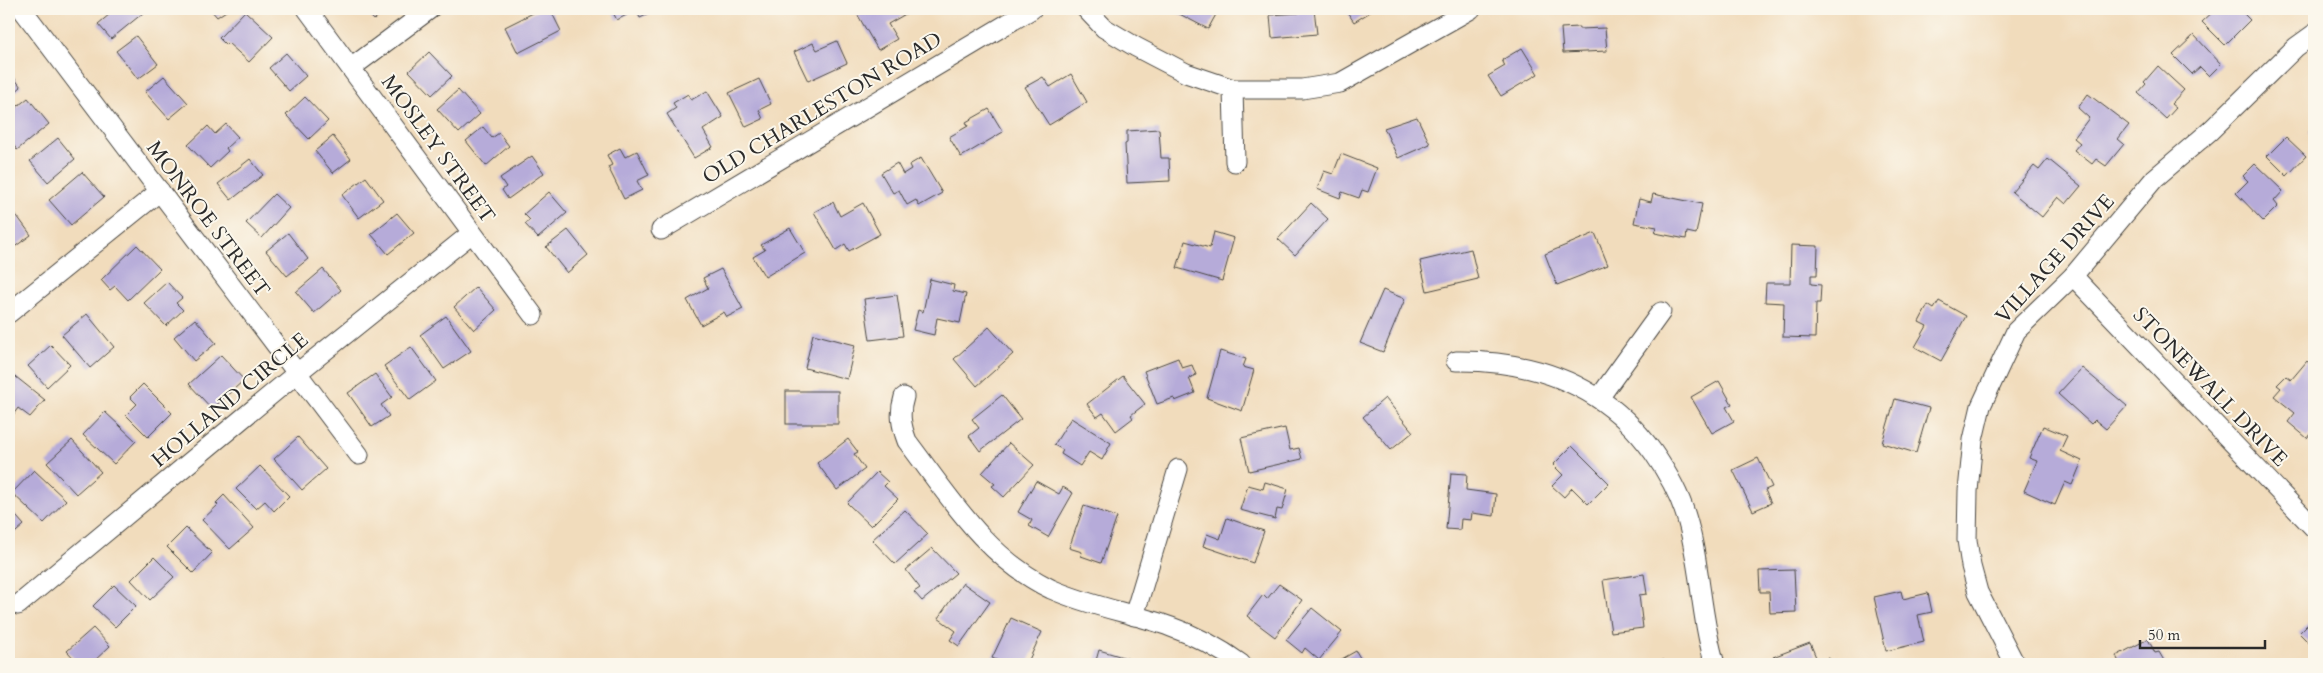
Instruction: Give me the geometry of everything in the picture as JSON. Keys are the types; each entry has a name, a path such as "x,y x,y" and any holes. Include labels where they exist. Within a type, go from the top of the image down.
{"street":[{"path":"9,18 22,9"},
{"name":"MONROE STREET","path":"22,9 359,455"},
{"name":"MOSLEY STREET","path":"307,9 533,315"},
{"path":"351,68 430,9"},
{"name":"OLD CHARLESTON ROAD","path":"661,230 1032,9"},
{"path":"1086,9 1104,28 1136,48 1186,73 1233,89 1302,88 1340,83 1471,9"},
{"name":"VILLAGE DRIVE","path":"2015,664 1986,611 1970,566 1967,540 1968,491 1974,440 1981,406 2016,331 2073,276 2155,178 2210,131 2296,47 2314,34"},
{"path":"1233,89 1235,162"},
{"path":"9,313 160,191"},
{"name":"HOLLAND CIRCLE","path":"18,605 296,374 472,233"},
{"name":"STONEWALL DRIVE","path":"2073,276 2314,528"},
{"path":"1599,398 1661,312"},
{"path":"1456,361 1508,364 1553,375 1599,398 1621,414 1640,434 1663,467 1680,498 1693,543 1703,616 1715,664"},
{"path":"904,397 900,409 901,426 907,441 986,542 1026,576 1052,589 1199,638 1241,664"},
{"path":"1134,616 1178,469"}],"building":[{"path":"116,9 139,9 143,13 111,39 98,24"},
{"path":"210,9 229,9 217,17"},
{"path":"364,9 386,9 374,20"},
{"path":"541,9 550,9 561,31 518,53 505,27"},
{"path":"611,9 660,9 640,18 636,10 617,20"},
{"path":"861,9 907,9 909,12 888,24 897,39 878,50 856,12"},
{"path":"1170,9 1219,9 1208,29"},
{"path":"1299,9 1314,9 1317,34 1272,38 1270,15 1299,13"},
{"path":"1345,9 1370,9 1372,11 1354,22"},
{"path":"2216,9 2239,9 2250,20 2225,45 2202,22"},
{"path":"245,11 273,37 249,62 228,43 226,45 219,38"},
{"path":"1579,27 1579,29 1605,28 1607,51 1563,53 1561,28"},
{"path":"2194,35 2221,64 2209,76 2200,67 2192,74 2173,55"},
{"path":"136,36 158,64 138,79 116,51"},
{"path":"837,41 847,63 808,81 794,52 813,43 817,50"},
{"path":"1522,48 1538,74 1501,96 1488,76 1505,66 1502,60"},
{"path":"429,52 452,76 432,95 409,71"},
{"path":"286,53 306,76 289,91 269,68"},
{"path":"2158,66 2184,90 2171,104 2176,108 2166,119 2138,93 2146,84 2144,82"},
{"path":"9,71 21,87 9,97"},
{"path":"1071,74 1087,102 1049,125 1025,87 1043,77 1050,87"},
{"path":"164,76 188,103 169,119 145,92"},
{"path":"759,79 771,104 759,110 763,119 746,127 729,93"},
{"path":"458,90 480,114 459,133 437,109"},
{"path":"707,91 723,117 703,130 713,147 694,158 667,114 676,108 673,103 688,94 691,100"},
{"path":"2088,94 2129,125 2118,139 2124,144 2106,166 2096,159 2092,164 2074,150 2080,143 2074,138 2089,118 2078,108"},
{"path":"305,97 328,121 309,139 286,115"},
{"path":"28,98 49,124 17,150 9,139 9,130 14,126 9,120 9,113"},
{"path":"989,109 1003,132 961,157 949,137 968,126 966,122"},
{"path":"1417,117 1430,144 1398,158 1384,128"},
{"path":"226,124 238,137 226,148 228,151 210,168 188,145 208,126 215,134"},
{"path":"2314,126 2314,136 2309,132"},
{"path":"483,127 492,138 499,133 509,146 486,166 466,141"},
{"path":"1159,129 1161,158 1169,158 1170,181 1127,183 1125,144 1127,143 1127,131"},
{"path":"333,136 351,159 333,173 315,151"},
{"path":"2286,137 2306,156 2287,176 2267,156"},
{"path":"58,138 75,159 48,182 30,161"},
{"path":"620,148 625,157 637,151 649,175 637,181 642,190 624,199 608,167 612,165 607,155"},
{"path":"1341,154 1377,168 1368,192 1362,190 1359,198 1342,192 1340,198 1317,189 1324,171 1333,174"},
{"path":"532,156 544,173 508,199 502,190 506,187 500,178"},
{"path":"921,158 942,193 919,206 916,200 907,205 899,190 893,193 881,173 897,163 903,174 911,169 909,165"},
{"path":"250,159 263,175 231,200 218,184"},
{"path":"2048,159 2081,186 2066,204 2058,197 2042,217 2012,192 2034,166 2039,170"},
{"path":"2255,164 2283,191 2274,201 2278,206 2263,221 2236,193 2248,181 2243,176"},
{"path":"82,172 104,197 71,225 49,200"},
{"path":"366,177 383,200 359,218 342,195"},
{"path":"549,192 567,213 538,238 525,224 530,220 524,214"},
{"path":"274,194 289,208 262,238 246,223"},
{"path":"1653,194 1702,204 1696,234 1687,232 1686,239 1655,233 1657,227 1634,223 1639,199 1651,202"},
{"path":"833,202 840,216 863,203 880,234 849,251 845,244 836,250 814,212"},
{"path":"1311,203 1328,219 1295,255 1278,239"},
{"path":"9,205 31,235 9,251"},
{"path":"397,213 414,233 388,254 371,234"},
{"path":"790,228 805,253 765,277 753,257 765,250 761,245"},
{"path":"568,230 588,255 567,273 546,247"},
{"path":"1214,232 1234,238 1222,281 1177,268 1185,241 1210,248"},
{"path":"288,233 308,259 287,276 266,251"},
{"path":"1595,233 1608,265 1557,285 1545,254"},
{"path":"137,245 160,269 128,300 115,286 110,290 101,280"},
{"path":"1791,245 1818,246 1817,275 1811,275 1811,284 1821,285 1820,303 1816,303 1815,338 1783,337 1784,303 1765,302 1766,283 1790,283"},
{"path":"1471,249 1478,279 1427,291 1420,261"},
{"path":"323,269 341,290 314,313 296,292"},
{"path":"721,269 743,309 727,317 724,312 701,325 687,300 708,288 703,278"},
{"path":"930,279 954,285 953,291 966,294 960,323 937,318 934,335 913,330 918,310 923,312"},
{"path":"167,282 182,298 176,303 183,310 166,326 144,303"},
{"path":"476,287 496,310 474,330 454,307"},
{"path":"1383,290 1405,299 1383,352 1360,343"},
{"path":"897,295 903,336 870,340 864,299"},
{"path":"1939,301 1966,316 1941,361 1915,347 1927,326 1919,322 1928,305 1934,309"},
{"path":"87,314 114,347 90,368 62,335"},
{"path":"446,316 471,351 444,369 420,335"},
{"path":"195,319 216,343 194,361 174,337"},
{"path":"989,327 1013,354 977,386 954,359"},
{"path":"813,334 855,345 847,379 805,368"},
{"path":"51,345 70,365 47,387 28,366"},
{"path":"411,347 436,381 410,400 384,366"},
{"path":"1220,351 1246,359 1243,367 1254,370 1242,411 1207,398"},
{"path":"221,355 244,380 212,409 189,384"},
{"path":"1178,358 1182,368 1192,365 1196,375 1189,378 1195,393 1175,401 1174,398 1157,404 1144,371"},
{"path":"2307,361 2314,368 2314,429 2307,438 2288,422 2295,413 2274,396 2281,388 2277,385 2286,376 2291,380"},
{"path":"2082,368 2127,406 2106,429 2095,420 2091,424 2058,394"},
{"path":"11,373 45,400 30,417 18,408 13,415 9,411 9,376"},
{"path":"375,374 392,397 381,405 389,416 372,427 348,393"},
{"path":"1123,376 1145,404 1131,415 1133,418 1116,431 1103,413 1097,417 1087,404"},
{"path":"1719,381 1732,404 1726,407 1734,421 1712,433 1691,397"},
{"path":"143,384 172,413 148,437 126,415 137,404 130,397"},
{"path":"786,391 838,391 838,424 786,424"},
{"path":"1002,395 1021,419 980,451 969,436 979,428 972,419"},
{"path":"1385,398 1413,432 1391,450 1363,417"},
{"path":"1895,399 1929,408 1916,453 1882,443"},
{"path":"105,412 136,441 114,464 83,435"},
{"path":"1071,418 1111,443 1102,460 1089,452 1080,466 1061,454 1063,450 1054,445"},
{"path":"2043,426 2067,436 2060,451 2082,461 2072,485 2065,482 2055,505 2024,491 2037,461 2029,458"},
{"path":"1285,428 1290,450 1299,448 1302,459 1249,471 1241,438"},
{"path":"298,437 326,469 302,490 274,459"},
{"path":"848,439 858,452 854,454 865,469 837,490 817,463"},
{"path":"72,440 101,472 76,494 47,463"},
{"path":"1009,443 1034,465 1004,497 992,486 995,484 982,473"},
{"path":"1572,446 1609,483 1588,504 1572,488 1564,497 1552,486 1563,475 1553,465"},
{"path":"1758,458 1772,487 1765,490 1771,503 1753,511 1733,470"},
{"path":"260,466 289,496 274,511 265,501 256,509 236,489"},
{"path":"34,470 66,500 44,523 12,493"},
{"path":"877,472 888,482 884,486 898,499 871,526 847,503"},
{"path":"1451,473 1467,474 1466,490 1496,494 1494,516 1472,513 1471,520 1461,519 1460,530 1446,529"},
{"path":"1036,481 1059,494 1063,487 1073,493 1048,537 1029,526 1032,520 1018,512"},
{"path":"1265,482 1288,489 1282,510 1277,509 1275,519 1240,510 1248,485 1263,489"},
{"path":"224,495 254,528 230,549 202,520 218,505 216,503"},
{"path":"1084,506 1117,517 1101,563 1081,556 1082,552 1069,548"},
{"path":"9,508 24,525 9,538"},
{"path":"905,510 928,534 895,564 872,540"},
{"path":"1227,518 1264,531 1253,563 1203,546 1207,534 1220,539"},
{"path":"186,528 212,553 193,573 167,547"},
{"path":"932,548 956,573 922,601 914,592 920,588 906,570"},
{"path":"154,557 174,577 150,600 131,580"},
{"path":"1794,570 1796,612 1770,613 1769,592 1760,592 1759,571"},
{"path":"1644,574 1647,594 1639,595 1643,628 1611,632 1603,580"},
{"path":"963,583 990,602 959,646 950,640 956,631 938,618"},
{"path":"1279,584 1302,600 1275,637 1247,616 1263,595 1267,599"},
{"path":"114,585 136,606 115,627 93,606"},
{"path":"1901,591 1903,599 1928,593 1932,612 1918,615 1924,642 1886,651 1874,597"},
{"path":"1312,608 1342,632 1319,660 1305,648 1302,653 1286,640"},
{"path":"1011,618 1042,632 1027,664 1005,664 992,658"},
{"path":"2314,618 2314,648 2299,633"},
{"path":"93,628 110,646 91,664 79,664 67,651"},
{"path":"2148,639 2155,653 2159,652 2166,664 2120,664 2116,656"},
{"path":"1810,643 1818,662 1829,658 1832,664 1776,664 1773,657"},
{"path":"1099,650 1133,660 1132,664 1095,664"},
{"path":"1356,651 1363,663 1333,664"},
{"path":"1664,660 1664,664 1649,664 1649,663"}]}
